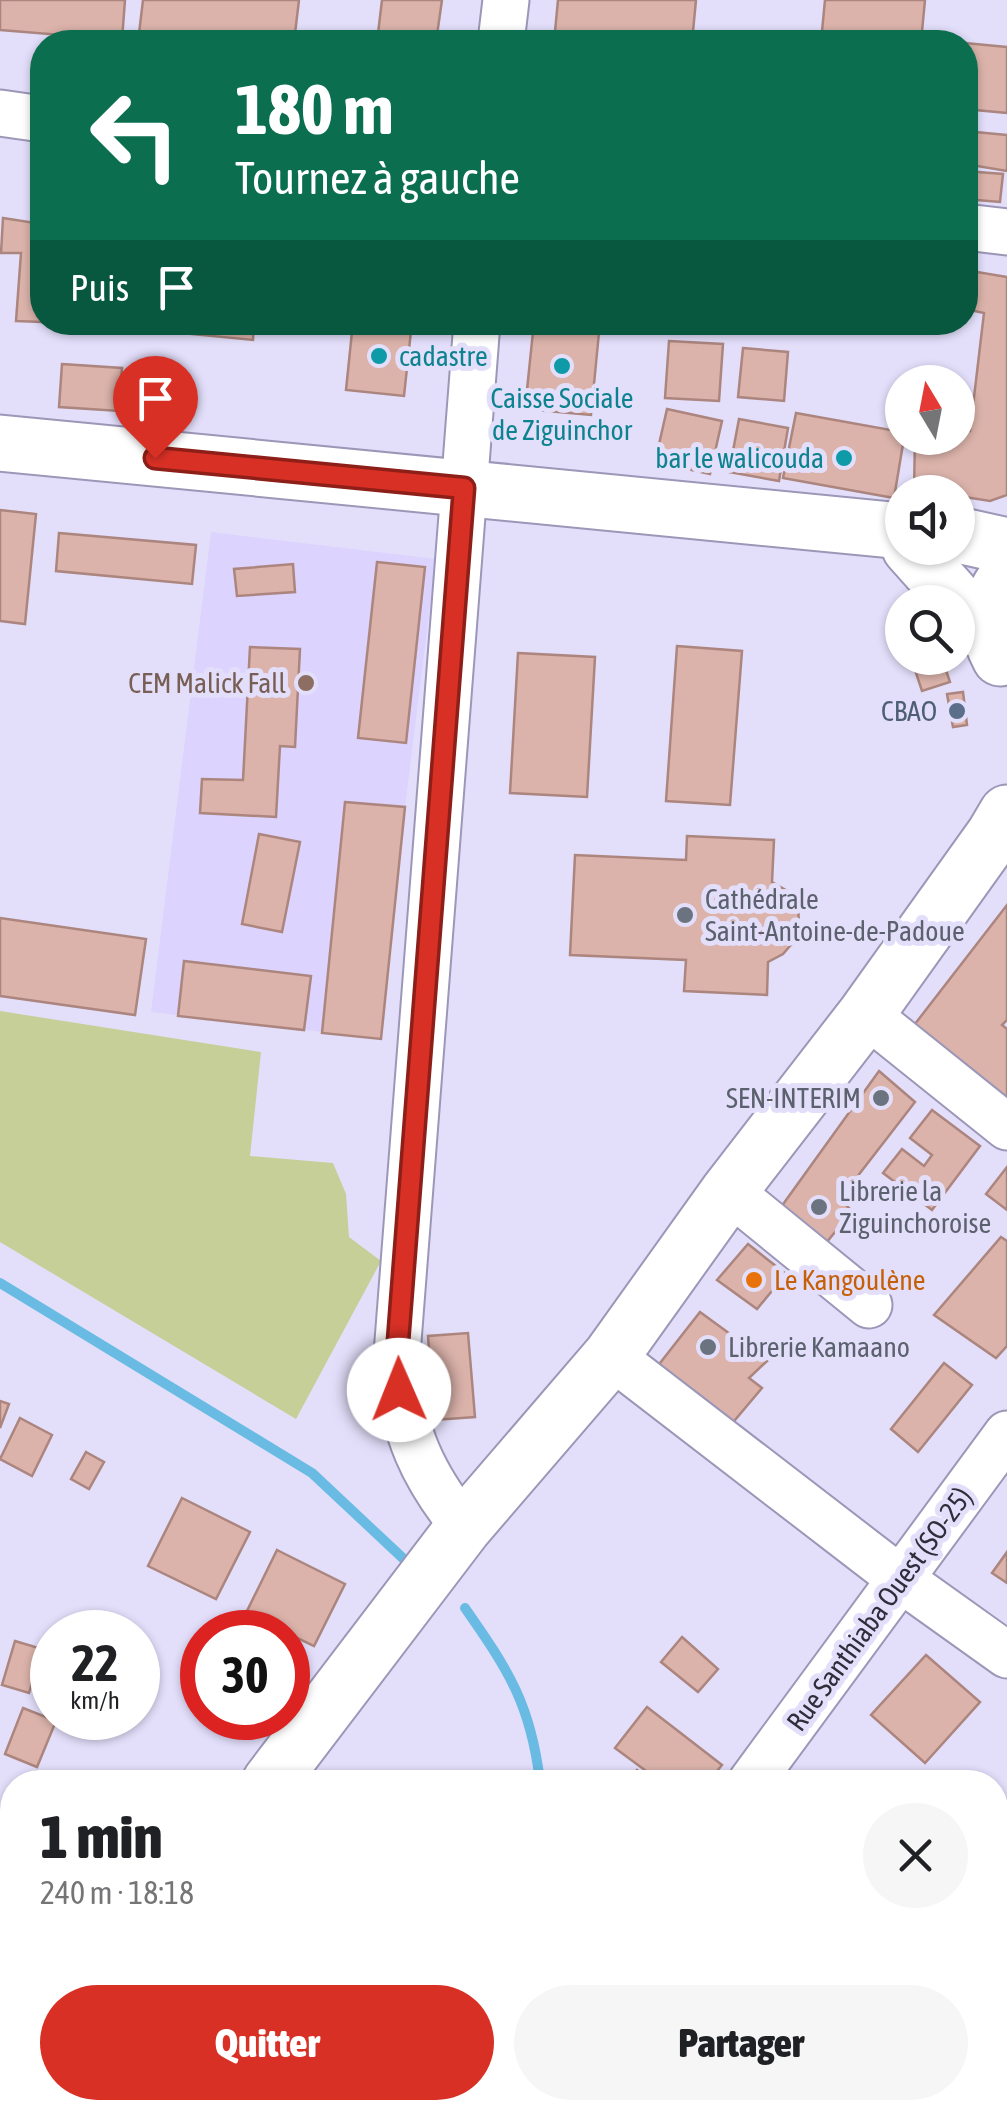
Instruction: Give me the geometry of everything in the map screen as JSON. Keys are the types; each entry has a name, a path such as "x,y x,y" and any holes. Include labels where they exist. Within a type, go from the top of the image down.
{"main road":[{"path":"0,443 464,488 885,535"},
{"path":"975,539 1007,546"},
{"path":"925,565 1003,661"},
{"path":"1003,661 990,611 1007,578"},
{"path":"279,1770 464,1527 611,1356 729,1191 866,1014 1003,813"}],"street":[{"path":"503,30 506,0"},
{"path":"0,114 30,118"},
{"path":"978,229 1007,232"},
{"path":"464,1527 438,1495 412,1446 402,1413 396,1367 476,335"},
{"path":"866,1014 1007,1126"},
{"path":"729,1191 868,1305"},
{"path":"611,1356 902,1580 1007,1655"},
{"name":"Rue Santhiaba Ouest (SO-25)","path":"760,1770 1007,1434"}],"shaded area":[{"name":"CEM Malick Fall","path":"211,532 436,559 381,1039 151,1012"}],"green space":[{"path":"0,1011 261,1052 250,1156 333,1163 346,1194 349,1237 381,1261 296,1419 0,1242"}],"building":[{"path":"0,0 125,0 123,30 0,30"},
{"path":"143,0 299,0 295,30 139,30"},
{"path":"382,0 442,0 438,30 378,30"},
{"path":"558,0 696,0 693,30 555,30"},
{"path":"825,0 925,0 922,30 822,30"},
{"path":"978,44 1007,47 1007,113 978,110"},
{"path":"978,132 1007,135 1007,171 978,166"},
{"path":"978,172 1003,174 1000,202 978,200"},
{"path":"3,218 30,222 30,322 16,321 21,253 1,253"},
{"path":"978,272 1007,277 1007,495 990,501 975,499 975,475 914,475 915,455 975,455 975,389 984,313 978,312"},
{"path":"201,335 253,335 253,340"},
{"name":"cadastre","path":"352,335 411,335 404,396 346,390"},
{"name":"Caisse Sociale de Ziguinchor","path":"533,335 599,335 591,415 525,409"},
{"path":"669,341 723,344 719,401 665,398"},
{"path":"743,348 788,352 784,401 738,397"},
{"path":"62,364 122,368 119,411 59,407"},
{"path":"667,409 722,421 710,474 655,462"},
{"name":"bar le walicouda","path":"796,413 885,429 885,455 901,455 898,475 885,475 885,496 783,478"},
{"path":"739,419 788,428 779,481 729,472"},
{"path":"0,510 36,514 25,624 0,621"},
{"path":"59,533 196,545 192,584 56,571"},
{"path":"377,562 425,567 406,743 358,738"},
{"path":"293,564 295,592 237,596 234,569"},
{"path":"677,646 742,651 730,805 666,801"},
{"path":"250,647 300,649 295,747 280,746 276,817 200,813 202,779 243,780"},
{"path":"518,653 595,657 587,797 510,793"},
{"path":"917,675 948,675 950,682 922,691"},
{"path":"963,692 967,725 953,727 947,694"},
{"path":"345,802 405,807 381,1039 322,1033"},
{"path":"259,834 300,842 282,932 242,924"},
{"name":"Cathédrale Saint-Antoine-de-Padoue","path":"687,836 774,840 772,882 789,892 798,905 799,924 796,939 783,954 768,962 767,995 684,991 686,960 570,955 575,855 686,860"},
{"path":"1007,905 1007,1020 1002,1025 1007,1029 1007,1099 908,1033"},
{"path":"0,918 146,939 135,1015 0,996"},
{"path":"184,961 311,976 304,1030 178,1016"},
{"path":"879,1071 915,1102 840,1199 852,1211 822,1248 776,1214"},
{"path":"932,1110 980,1146 932,1210 883,1173 902,1149 924,1166 932,1155 910,1138"},
{"path":"1007,1167 1007,1210 986,1194"},
{"path":"1001,1237 1007,1241 1007,1346 996,1358 934,1315"},
{"path":"748,1244 786,1274 757,1309 717,1280"},
{"path":"700,1312 767,1361 749,1378 762,1388 724,1433 646,1381"},
{"path":"468,1333 475,1417 434,1420 428,1336"},
{"path":"944,1363 972,1385 918,1452 891,1429"},
{"path":"0,1401 9,1404 0,1428"},
{"path":"20,1418 52,1435 32,1476 0,1459"},
{"path":"86,1452 104,1462 89,1489 71,1479"},
{"path":"182,1498 250,1532 216,1599 148,1566"},
{"path":"277,1550 345,1584 314,1646 310,1644 310,1610 247,1610"},
{"path":"1007,1552 1007,1583 992,1573"},
{"path":"682,1637 718,1669 698,1692 661,1662"},
{"path":"15,1641 30,1645 29,1693 2,1685"},
{"path":"926,1655 980,1702 925,1763 871,1715"},
{"path":"647,1707 722,1765 718,1770 645,1770 615,1748"},
{"path":"23,1708 30,1711 30,1740 48,1740 37,1767 5,1754"}],"waterway":[{"path":"0,1283 312,1473 408,1563"},
{"path":"465,1608 516,1690 531,1731 538,1770"}],"place":[{"name":"cadastre","path":"379,356"},
{"name":"Caisse Sociale de Ziguinchor","path":"562,366"},
{"name":"bar le walicouda","path":"844,458"},
{"name":"CEM Malick Fall","path":"306,683"},
{"name":"CBAO","path":"957,711"},
{"name":"Cathédrale Saint-Antoine-de-Padoue","path":"685,915"},
{"name":"SEN-INTERIM","path":"881,1098"},
{"name":"Librerie la Ziguinchoroise","path":"819,1207"},
{"name":"Le Kangoulène","path":"754,1280"},
{"name":"Librerie Kamaano","path":"708,1347"}],"route":[{"path":"155,458 464,488 396,1367 399,1390"}]}
